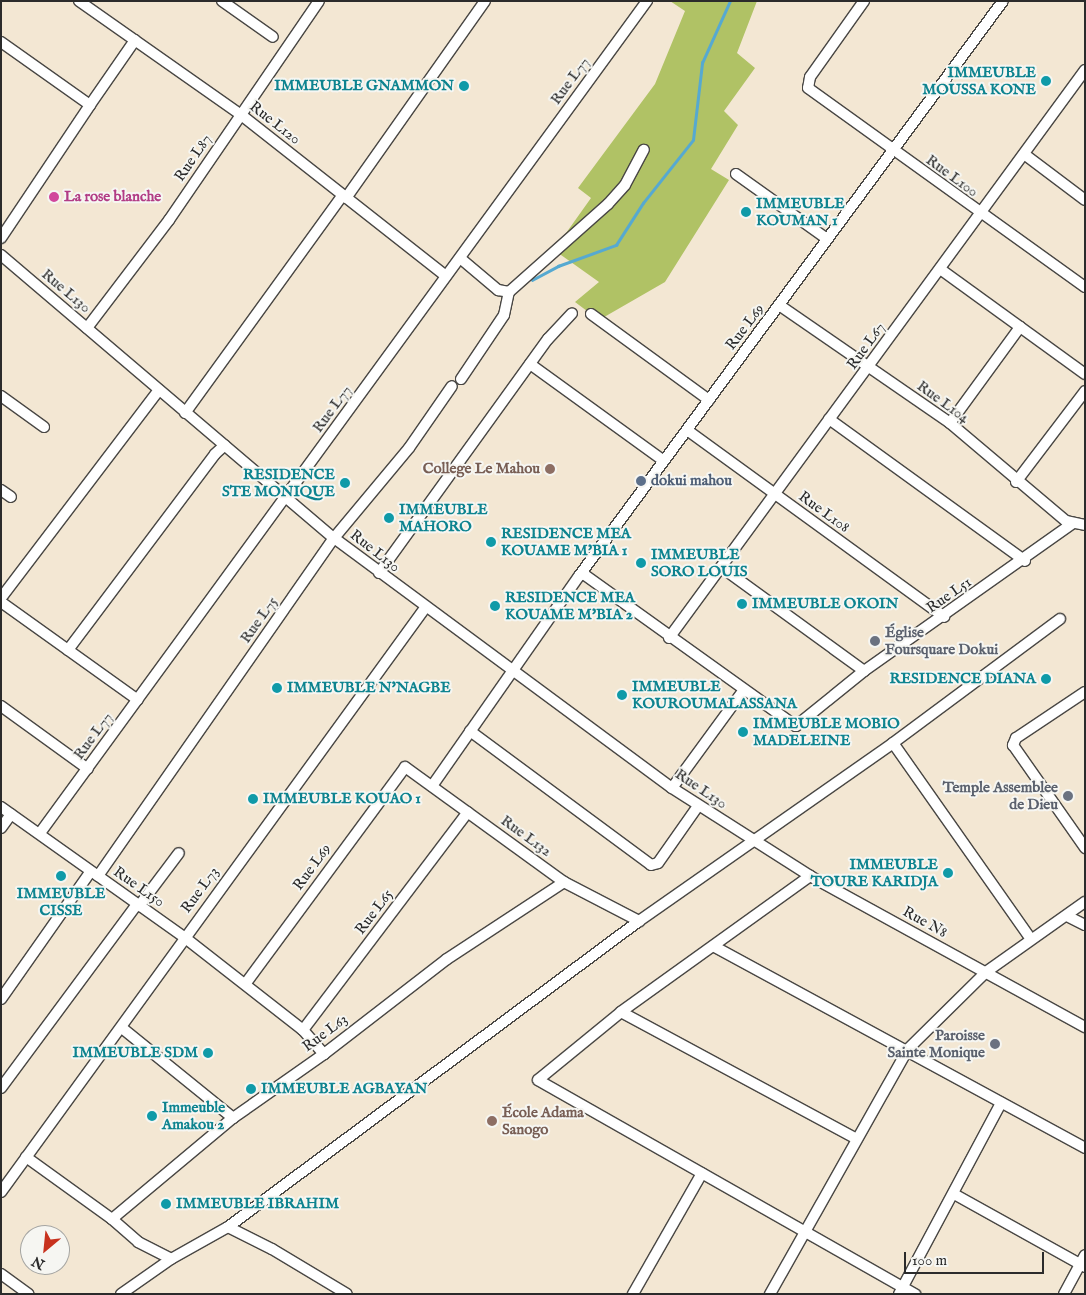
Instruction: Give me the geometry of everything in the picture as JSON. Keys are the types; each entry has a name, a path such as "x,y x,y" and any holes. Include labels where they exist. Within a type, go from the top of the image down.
{"street":[{"name":"Rue L120","path":"79,1 240,114 446,276"},
{"name":"Rue L87","path":"87,328 169,220 240,114 320,1"},
{"path":"185,413 485,1"},
{"name":"Rue L77","path":"40,834 647,1"},
{"name":"Rue L100","path":"864,1 806,85 812,92 980,214 1085,287"},
{"name":"Rue L69","path":"432,786 582,573 1003,1"},
{"path":"229,3 273,37"},
{"path":"1,238 135,40"},
{"path":"1,42 90,105"},
{"name":"Rue L67","path":"669,638 1085,70"},
{"path":"461,379 504,315 510,292 608,204 625,185 644,150"},
{"path":"1024,154 1085,200"},
{"path":"736,174 827,239"},
{"name":"Rue L130","path":"1,256 334,538 425,608 672,788 752,841"},
{"path":"460,258 498,290 510,292"},
{"path":"940,269 1085,374"},
{"name":"Rue L104","path":"779,305 950,424 1016,482 1073,523 1085,525"},
{"path":"379,573 530,364 572,313"},
{"path":"591,314 709,400"},
{"path":"950,424 1020,327"},
{"path":"530,364 664,461"},
{"name":"Rue L75","path":"1,999 95,874 334,538 409,448 452,386"},
{"path":"138,700 1,600 159,390"},
{"path":"1016,482 1085,391"},
{"path":"1,396 44,427"},
{"path":"829,419 1025,561"},
{"name":"Rue L108","path":"687,430 944,617"},
{"path":"68,650 215,454 225,446"},
{"path":"1,490 11,497"},
{"name":"Rue L51","path":"743,691 793,726 864,672 1025,561 1073,523"},
{"path":"721,567 864,672"},
{"path":"582,573 743,691 672,788"},
{"name":"Rue L73","path":"1,1192 122,1028 184,937 425,608"},
{"path":"121,1294 134,1292 171,1259 228,1227 639,921 893,743 1060,618"},
{"path":"1085,692 1016,738 1014,745 1085,848"},
{"path":"1,706 88,769"},
{"path":"470,731 651,865 658,863 698,806"},
{"path":"893,743 1030,938"},
{"name":"Rue L132","path":"402,769 408,768 564,882 639,921"},
{"name":"Rue L69","path":"246,984 402,769"},
{"name":"Rue L150","path":"1,807 184,937 246,984 303,1030 324,1054"},
{"name":"Rue L65","path":"303,1030 468,812"},
{"path":"1,828 11,814"},
{"name":"Rue N8","path":"752,841 810,876 1085,1027"},
{"path":"1,1088 179,853"},
{"path":"810,876 715,947 621,1012 538,1080 702,1173 900,1290 915,1294"},
{"name":"Rue L63","path":"112,1219 233,1118 324,1054 447,959 564,882"},
{"path":"770,1294 855,1138 908,1049 986,972 1030,938 1085,902"},
{"path":"1066,916 1085,926"},
{"path":"715,947 908,1049 1001,1103 1085,1148"},
{"path":"621,1012 855,1138"},
{"path":"122,1028 233,1118"},
{"path":"900,1290 954,1194 1001,1103"},
{"path":"26,1157 112,1219 138,1242 171,1259"},
{"path":"633,1294 702,1173"},
{"path":"954,1194 1083,1262 1064,1294"},
{"path":"228,1227 272,1249 347,1294"},
{"path":"1,1274 29,1294"}],"green space":[{"path":"670,1 757,1 737,53 755,68 724,111 738,125 711,169 729,180 665,282 599,320 575,302 599,282 554,250 591,198 578,188 655,84 685,11"}],"waterway":[{"path":"532,280 558,266 616,245 643,203 693,140 702,63 730,1"}],"place":[{"name":"IMMEUBLE MOUSSA KONE","path":"1046,81"},
{"name":"IMMEUBLE GNAMMON","path":"464,86"},
{"name":"La rose blanche","path":"54,197"},
{"name":"IMMEUBLE KOUMAN 1","path":"746,212"},
{"name":"College Le Mahou","path":"550,469"},
{"name":"dokui mahou","path":"641,481"},
{"name":"RESIDENCE STE MONIQUE","path":"345,483"},
{"name":"IMMEUBLE MAHORO","path":"389,518"},
{"name":"RESIDENCE MEA KOUAME M'BIA 1","path":"491,542"},
{"name":"IMMEUBLE SORO LOUIS","path":"641,563"},
{"name":"IMMEUBLE OKOIN","path":"742,604"},
{"name":"RESIDENCE MEA KOUAME M'BIA 2","path":"495,606"},
{"name":"Église Foursquare Dokui","path":"875,641"},
{"name":"RESIDENCE DIANA","path":"1046,679"},
{"name":"IMMEUBLE N'NAGBE","path":"277,688"},
{"name":"IMMEUBLE KOUROUMALASSANA","path":"622,695"},
{"name":"IMMEUBLE MOBIO MADELEINE","path":"743,732"},
{"name":"Temple Assemblee de Dieu","path":"1068,796"},
{"name":"IMMEUBLE KOUAO 1","path":"253,799"},
{"name":"IMMEUBLE TOURE KARIDJA","path":"948,873"},
{"name":"IMMEUBLE CISSE","path":"61,876"},
{"name":"Paroisse Sainte Monique","path":"995,1044"},
{"name":"IMMEUBLE SDM","path":"208,1053"},
{"name":"IMMEUBLE AGBAYAN","path":"251,1089"},
{"name":"Immeuble Amakou 2","path":"152,1116"},
{"name":"École Adama Sanogo","path":"492,1121"},
{"name":"IMMEUBLE IBRAHIM","path":"166,1204"}]}
